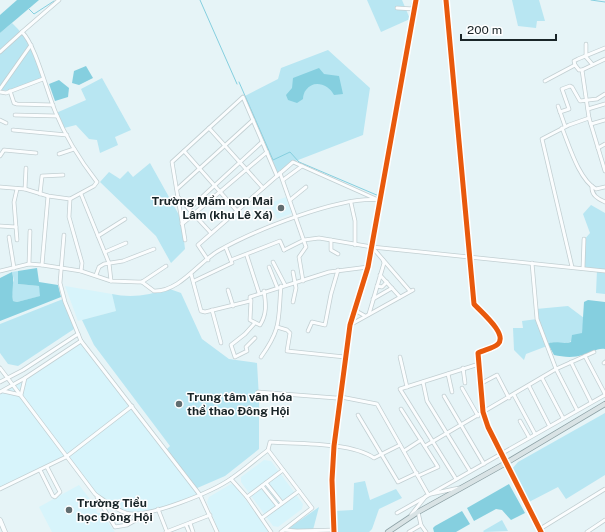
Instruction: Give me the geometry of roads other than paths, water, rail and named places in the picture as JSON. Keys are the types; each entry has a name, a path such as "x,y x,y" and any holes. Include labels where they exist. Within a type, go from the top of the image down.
{"main road":[{"path":"388,532 418,512 506,463 605,404"}],"street":[{"path":"0,52 59,0"},
{"path":"283,531 334,531 332,480 334,446 345,357 350,325 368,267 372,247 378,200 412,8 416,0"},
{"path":"446,0 474,304 500,331 501,338 498,344 478,353 483,412 488,427 541,531 605,489"},
{"path":"397,8 412,8"},
{"path":"0,187 25,189 48,196 70,199 81,194 97,183 90,172 83,165 57,116 31,45 22,32"},
{"path":"586,44 586,55 592,64"},
{"path":"31,45 0,90 10,91 43,79"},
{"path":"582,70 579,70 574,61 605,48"},
{"path":"582,70 605,59"},
{"path":"545,81 575,65"},
{"path":"582,70 591,124 604,168"},
{"path":"560,112 568,109 562,89 567,86 572,87 580,101 597,100 605,94"},
{"path":"10,91 14,103 52,105"},
{"path":"185,240 172,162 243,97 262,142 278,174 283,180 304,240 306,247 299,257 303,281"},
{"path":"588,109 605,104"},
{"path":"558,106 575,159 592,186 592,190 596,196 605,202"},
{"path":"15,115 57,116"},
{"path":"572,267 542,138 564,127 590,118"},
{"path":"0,120 6,123"},
{"path":"177,189 253,120"},
{"path":"591,124 605,120"},
{"path":"209,128 263,188"},
{"path":"13,130 67,135"},
{"path":"189,209 262,142"},
{"path":"598,148 605,144"},
{"path":"59,154 74,149"},
{"path":"0,156 4,150 36,154"},
{"path":"184,151 237,211"},
{"path":"182,224 267,152"},
{"path":"208,260 198,245 293,162 378,200"},
{"path":"283,180 302,166"},
{"path":"25,189 26,168"},
{"path":"40,194 42,176 63,175"},
{"path":"592,186 596,189 605,187"},
{"path":"290,200 306,187"},
{"path":"16,240 14,202 17,189"},
{"path":"81,194 109,263 111,281"},
{"path":"42,266 48,196"},
{"path":"178,197 211,234"},
{"path":"70,199 69,217 82,263 82,271"},
{"path":"0,271 29,264 62,268 82,271 111,281 142,282 154,291 159,291 191,274 218,251 296,217 351,203 378,200"},
{"path":"351,203 355,221 355,244"},
{"path":"98,236 125,219"},
{"path":"0,226 16,227"},
{"path":"29,264 30,231"},
{"path":"64,235 60,283 65,302 81,341 200,494 217,532"},
{"path":"9,237 14,268"},
{"path":"231,260 280,241 284,250 304,240 319,238 372,247 605,271"},
{"path":"583,268 584,238"},
{"path":"331,240 331,250 338,254"},
{"path":"105,252 126,242"},
{"path":"350,325 411,290 372,247"},
{"path":"194,281 232,263 226,248"},
{"path":"96,275 99,267 109,263 123,261 154,249"},
{"path":"247,256 259,293"},
{"path":"367,315 377,286 383,260"},
{"path":"261,357 275,336 277,327 281,286 273,262"},
{"path":"532,263 537,319 556,369 577,410"},
{"path":"142,282 166,266"},
{"path":"269,266 281,286"},
{"path":"191,274 201,311 233,306 250,301 250,297 264,291 338,270 368,267"},
{"path":"308,331 312,322 325,325 338,270"},
{"path":"293,272 296,288 293,302"},
{"path":"380,275 400,297"},
{"path":"382,287 387,282"},
{"path":"377,286 382,287"},
{"path":"382,287 384,293"},
{"path":"373,299 392,288"},
{"path":"228,290 233,306"},
{"path":"250,297 250,320 254,324 260,325 265,318 266,307 264,291"},
{"path":"356,308 358,312 367,315"},
{"path":"212,310 221,343"},
{"path":"254,324 245,334 231,345 235,357 247,351 246,347 255,338"},
{"path":"277,327 287,330 290,333 287,351 345,357"},
{"path":"0,382 78,334"},
{"path":"1,392 81,341"},
{"path":"425,446 447,432 530,386 556,369 594,352"},
{"path":"397,513 605,394 585,356"},
{"path":"400,358 407,387"},
{"path":"571,362 591,402"},
{"path":"456,479 400,390 463,368 479,364"},
{"path":"0,368 95,494 118,532"},
{"path":"463,368 465,383"},
{"path":"448,374 452,392"},
{"path":"480,384 497,375 509,398"},
{"path":"21,395 25,378"},
{"path":"542,378 563,418"},
{"path":"423,382 427,401 470,471"},
{"path":"530,386 549,425"},
{"path":"462,388 478,416"},
{"path":"1,392 21,395"},
{"path":"258,392 336,398 341,396 377,404 428,494"},
{"path":"514,395 535,434"},
{"path":"444,396 484,464"},
{"path":"0,489 66,457 132,406"},
{"path":"358,415 398,482 438,467 401,409"},
{"path":"520,421 529,437"},
{"path":"404,451 421,440"},
{"path":"116,527 127,524 149,512 200,494 231,479 268,450 270,442 334,446 367,453 374,458 400,445"},
{"path":"268,450 312,508 283,531"},
{"path":"40,470 53,496 55,497 60,492 47,467"},
{"path":"247,497 283,470"},
{"path":"231,479 247,497 271,532"},
{"path":"266,483 282,503"},
{"path":"262,486 278,506"},
{"path":"407,520 428,494 463,487"},
{"path":"262,518 299,491"},
{"path":"95,494 111,506 127,514 149,512"},
{"path":"158,509 167,532 210,515"},
{"path":"418,512 421,524 426,532"},
{"path":"0,520 5,532"},
{"path":"587,532 605,520"},
{"path":"190,523 193,532"},
{"path":"186,524 189,532"},
{"path":"410,532 421,524"}],"waterway":[{"path":"200,0 237,84"},
{"path":"411,7 413,0"},
{"path":"591,0 605,2"},
{"path":"29,9 34,14 54,1"},
{"path":"239,82 273,160 290,152 299,162 379,196 411,10"}],"place":[{"name":"Trường Mầm non Mai Lâm (khu Lê Xá)","path":"281,208"},
{"name":"Trung tâm văn hóa thể thao Đông Hội","path":"179,404"},
{"name":"Trường Tiểu học Đông Hội","path":"69,510"}]}
